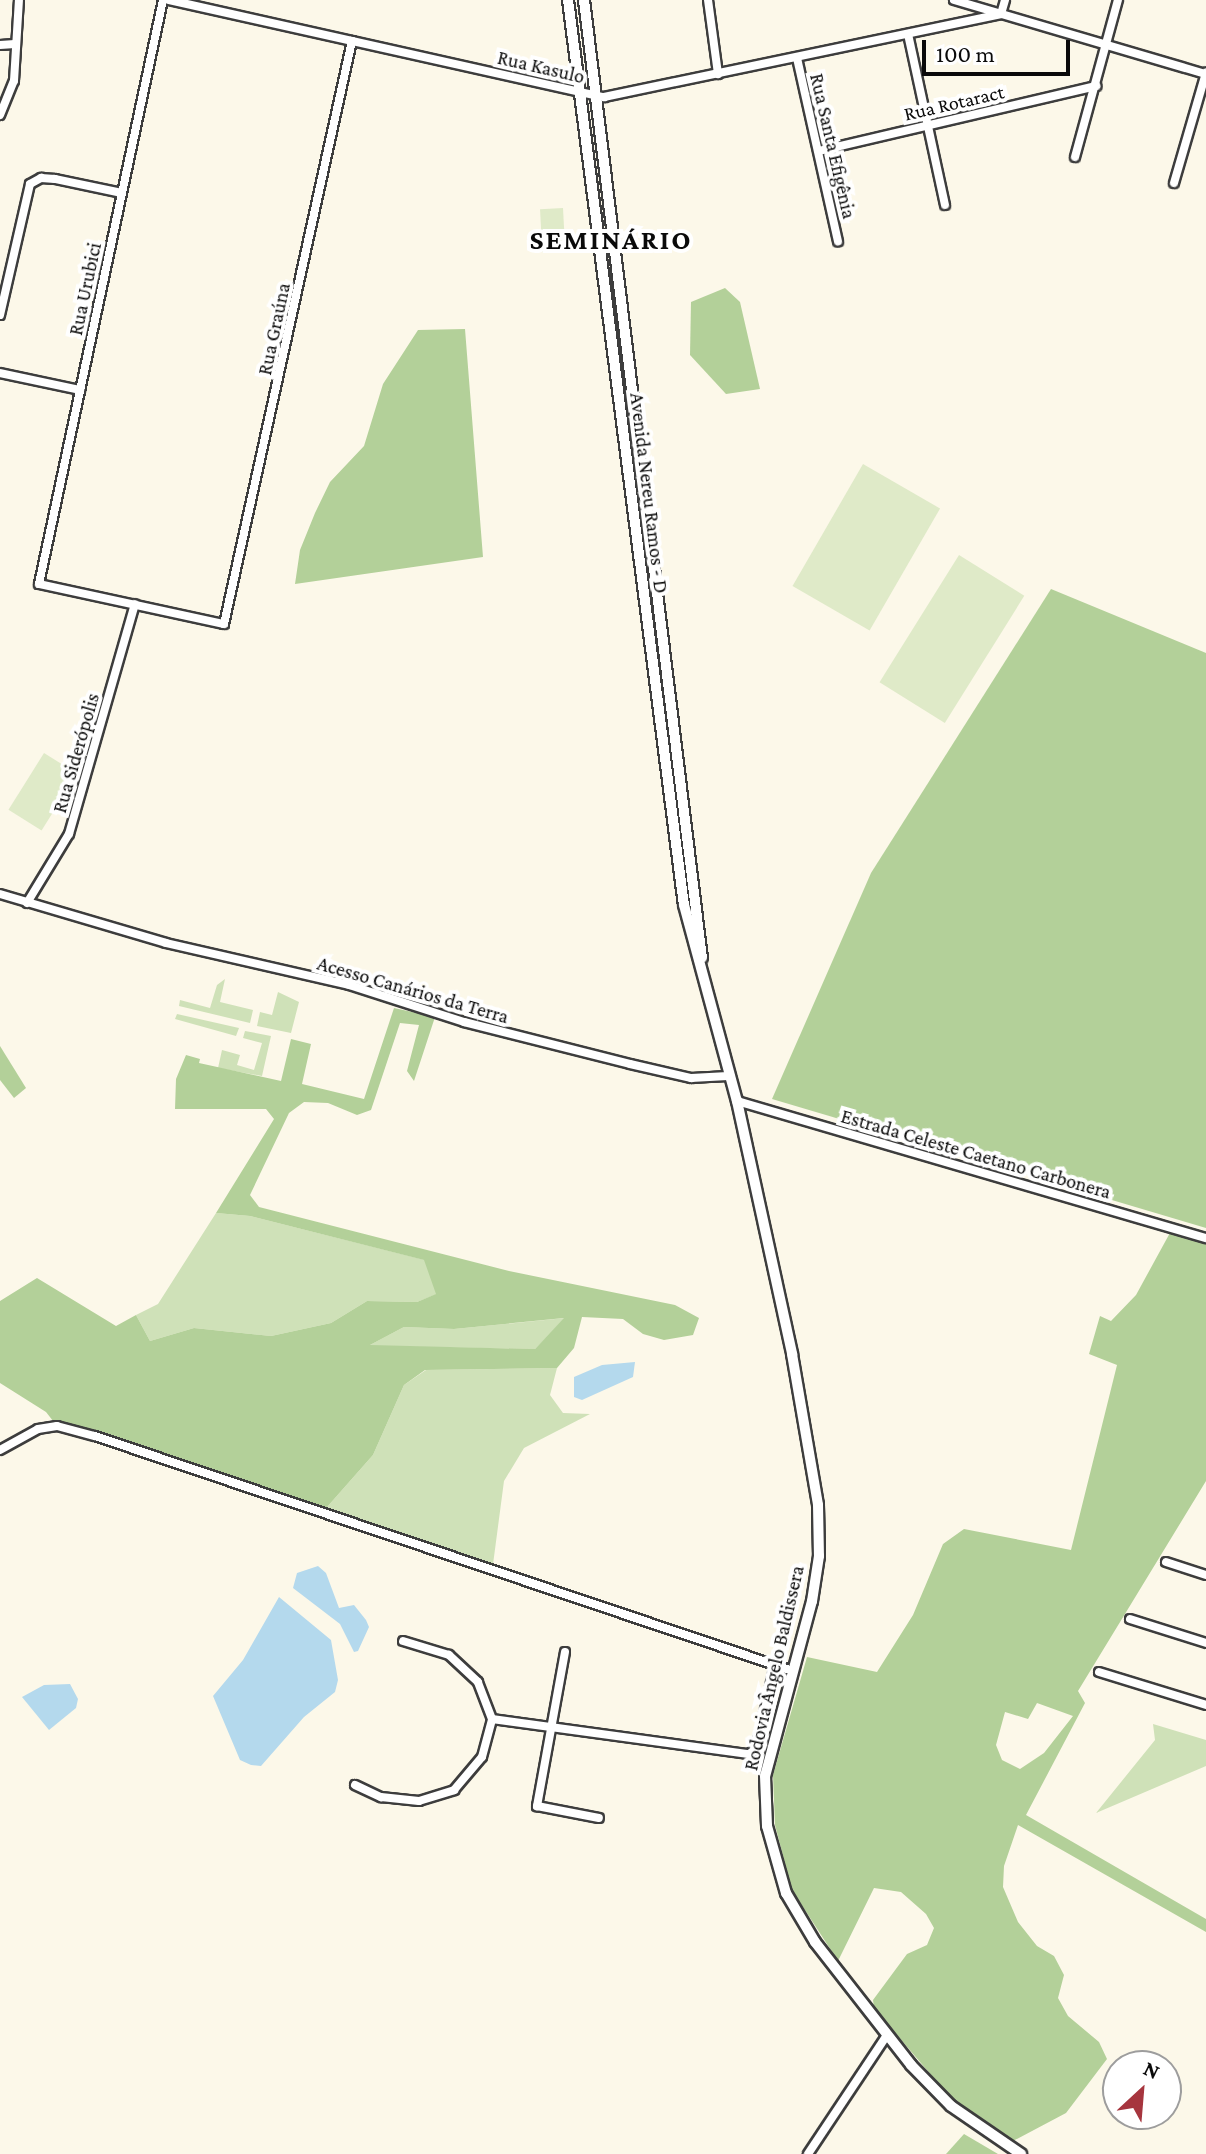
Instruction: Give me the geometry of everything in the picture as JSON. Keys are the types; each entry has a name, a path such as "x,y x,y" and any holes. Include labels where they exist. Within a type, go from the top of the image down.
{"street":[{"path":"0,115 14,81 19,0"},
{"name":"Rua Urubici","path":"135,604 39,584 163,0"},
{"name":"Rua Kasulo","path":"169,0 596,96 718,74 1001,14"},
{"name":"Avenida Nereu Ramos - D","path":"568,0 684,905 737,1101"},
{"name":"Avenida Nereu Ramos - D","path":"584,0 649,507 705,988"},
{"path":"708,0 718,74"},
{"path":"954,0 1206,73 1174,183"},
{"path":"1001,14 1005,0"},
{"path":"1075,157 1118,0"},
{"path":"908,34 945,205"},
{"name":"Rua Graúna","path":"135,604 224,624 352,41"},
{"path":"0,45 15,44"},
{"name":"Rua Santa Efigênia","path":"797,58 838,241"},
{"name":"Rua Rotaract","path":"819,151 1096,86"},
{"path":"0,315 30,184 41,178 55,179 122,193"},
{"path":"0,373 80,390"},
{"path":"633,509 649,507"},
{"name":"Rua Siderópolis","path":"27,903 69,834 135,604"},
{"name":"Acesso Canários da Terra","path":"0,894 174,945 349,985 464,1022 630,1064 691,1078 728,1076"},
{"name":"Estrada Celeste Caetano Carbonera","path":"737,1101 1206,1238"},
{"name":"Rodovia Ângelo Baldissera","path":"737,1101 798,1380 818,1505 819,1556 765,1776 776,1861 786,1893 815,1942 887,2035 959,2114 1021,2154"},
{"path":"0,1450 38,1429 57,1426 95,1436 793,1671"},
{"path":"1166,1562 1206,1575"},
{"path":"1130,1619 1206,1643"},
{"path":"355,1785 400,1801 454,1790 482,1757 492,1719 466,1666 403,1641"},
{"path":"565,1652 537,1806 599,1818"},
{"path":"492,1719 749,1754 756,1749 775,1665"},
{"path":"1099,1672 1206,1705"},
{"path":"808,2154 887,2035"}],"green space":[{"path":"563,208 565,251 542,252 540,209"},
{"path":"725,288 740,302 760,389 726,394 690,355 691,302"},
{"path":"465,329 483,557 295,584 300,550 330,482 364,446 383,384 418,330"},
{"path":"863,464 940,508 870,631 792,586"},
{"path":"959,555 1024,596 945,723 880,682"},
{"path":"1051,589 1206,653 1206,1228 772,1099 871,873"},
{"path":"44,753 77,774 42,830 8,810"},
{"path":"225,979 220,1002 253,1010 250,1023 179,1006 180,1000 210,1008 217,985"},
{"path":"278,992 299,1002 291,1033 257,1026 260,1012 272,1015"},
{"path":"394,1008 435,1017 414,1081 407,1071 419,1025 400,1023 371,1110 357,1115 328,1103 304,1102 289,1113 250,1195 259,1207 509,1271 675,1305 699,1318 693,1335 664,1340 643,1334 623,1319 582,1317 574,1348 557,1368 425,1370 404,1385 373,1455 320,1515 57,1426 46,1412 0,1383 0,1301 37,1278 116,1326 136,1315 150,1341 194,1328 271,1336 331,1323 367,1301 417,1302 436,1294 424,1260 250,1216 216,1213 274,1119 266,1109 175,1109 176,1079 186,1055 200,1059 199,1063 281,1081 291,1039 311,1044 302,1084 364,1099","holes":["564,1318 535,1349 370,1345 404,1327 454,1329"]},
{"path":"177,1014 239,1028 236,1036 175,1019"},
{"path":"245,1031 271,1036 262,1076 218,1068 222,1050 240,1055 237,1065 254,1070 262,1043 243,1038"},
{"path":"0,1046 26,1088 14,1098 0,1080"},
{"path":"216,1213 250,1216 425,1260 437,1294 417,1302 367,1301 331,1323 271,1336 194,1328 150,1341 136,1315 158,1304"},
{"path":"1171,1231 1206,1242 1206,1481 1078,1691 1085,1703 1026,1815 1206,1919 1206,1932 1018,1825 1004,1866 1003,1887 1018,1922 1037,1946 1054,1956 1064,1975 1058,1998 1068,2016 1099,2042 1103,2050 1102,2066 1066,2113 1013,2141 949,2096 874,2008 873,2000 907,1954 927,1945 934,1928 926,1914 901,1892 874,1888 838,1961 792,1890 775,1825 773,1775 807,1657 877,1672 913,1615 943,1544 964,1529 1071,1550 1117,1365 1089,1354 1100,1316 1111,1321 1136,1295","holes":["1037,1703 1073,1716 1044,1753 1020,1769 1002,1760 996,1745 1005,1712 1028,1719"]},
{"path":"565,1318 535,1349 368,1346 404,1327 454,1329"},
{"path":"557,1368 550,1395 563,1413 590,1414 524,1448 504,1481 492,1572 320,1515 373,1455 404,1385 426,1370"},
{"path":"1153,1724 1206,1740 1206,1766 1096,1813 1155,1740"},
{"path":"964,2134 998,2154 946,2154"}],"water":[{"path":"635,1362 633,1377 582,1400 574,1397 574,1377 602,1365"},
{"path":"318,1566 326,1573 339,1608 354,1605 366,1620 369,1627 358,1651 354,1652 340,1624 293,1588 297,1573"},
{"path":"279,1597 331,1640 338,1680 335,1692 304,1717 261,1766 251,1765 240,1760 213,1696 243,1660"},
{"path":"70,1684 78,1699 76,1708 49,1730 22,1697 44,1685"}],"district":[{"name":"SEMINÁRIO","path":"611,240"}]}
